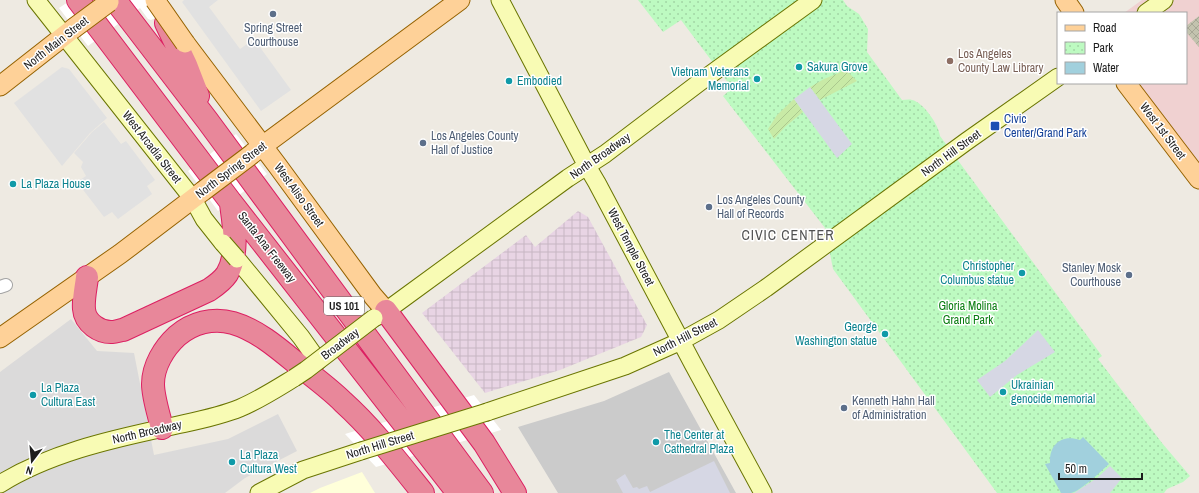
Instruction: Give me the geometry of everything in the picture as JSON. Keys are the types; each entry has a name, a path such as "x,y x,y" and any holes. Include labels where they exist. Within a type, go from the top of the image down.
{"highway":[{"path":"63,0 104,34"},
{"name":"Santa Ana Freeway","path":"78,0 230,200 458,493"},
{"name":"US 101","path":"114,0 207,120 482,493"},
{"path":"159,0 163,17 186,65 207,120"},
{"path":"87,277 84,310 86,317 95,327 104,331 114,332 123,330 209,290 227,274 232,260 236,234 230,200"},
{"path":"380,315 484,442 515,493"},
{"path":"162,428 153,383 157,362 169,343 183,331 197,324 216,320 232,323 252,331 285,354 342,401 373,433 423,493"}],"main road":[{"name":"West Arcadia Street","path":"36,0 69,32 198,195 204,219 240,261 318,361"},
{"name":"North Main Street","path":"0,86 69,32 114,0"},
{"name":"West Aliso Street","path":"155,0 257,150 373,296 380,315"},
{"name":"North Spring Street","path":"0,338 87,277 460,0"},
{"name":"West Temple Street","path":"500,0 587,166 763,493"},
{"name":"North Broadway","path":"380,315 568,178 605,154 813,0"},
{"path":"1065,0 1073,12"},
{"path":"1147,12 1164,0"},
{"name":"North Hill Street","path":"259,493 303,470 487,412 625,366 681,341 719,320 766,288 967,141 1057,78"},
{"name":"West 1st Street","path":"1127,84 1199,179"},
{"name":"Broadway","path":"294,378 380,315"},
{"name":"North Broadway","path":"0,484 36,466 63,455 162,428 220,415 240,408 294,378"}],"shaded area":[{"path":"184,0 218,0 209,7 240,49 254,39 291,90 261,111 182,2"},
{"path":"1142,0 1199,0 1199,165 1140,84 1187,84 1187,12 1125,12"},
{"path":"1199,16 1199,47 1187,33 1187,25"},
{"path":"62,67 69,69 107,118 90,133 62,166 14,103"},
{"path":"810,87 852,144 837,158 794,99"},
{"path":"104,122 121,144 126,141 155,180 147,186 152,194 118,219 112,212 104,217 77,182 86,176 81,167 83,162 74,153 92,132"},
{"path":"578,211 588,217 647,325 641,337 560,370 485,393 422,313 526,235 535,247"},
{"path":"71,319 97,351 134,353 154,455 228,439 278,414 297,451 245,478 225,493 0,493 0,372"},
{"path":"1038,330 1055,352 1017,375 990,397 977,380 1005,361"},
{"path":"669,372 736,493 558,493 518,427 604,401"},
{"path":"714,461 730,493 623,493 616,480 625,474 633,488 637,487 639,489 647,486 650,492"},
{"path":"1110,466 1122,478 1110,493 1074,493 1097,478"},
{"path":"362,472 375,493 310,493 320,488"}],"green space":[{"name":"Gloria Molina Grand Park","path":"638,0 843,0 847,6 859,14 868,29 867,52 902,100 911,100 921,105 934,120 940,136 1102,356 1098,359 1162,443 1190,476 1183,482 1167,489 1164,493 997,493 833,269 825,228 723,96 732,88 681,20 663,32"},
{"path":"846,70 857,81 820,100 810,87 824,79"},
{"path":"794,99 803,112 785,127 774,139 768,129 777,115"}],"water":[{"path":"1083,437 1109,464 1080,489 1071,493 1061,493 1045,464 1050,463 1050,456 1054,446 1058,442 1068,438 1080,440"}],"pier":[{"path":"71,0 169,0 172,14 194,65 217,102 155,18 151,20 148,19 140,8 88,46 59,8"},
{"path":"236,134 267,174 218,211 188,171"},
{"path":"474,395 501,430 376,467 345,434"}],"place":[{"name":"Spring Street Courthouse","path":"273,14"},
{"name":"Los Angeles County Law Library","path":"950,61"},
{"name":"Sakura Grove","path":"799,67"},
{"name":"Vietnam Veterans Memorial","path":"757,79"},
{"name":"Embodied","path":"509,81"},
{"name":"Civic Center/Grand Park","path":"995,126"},
{"name":"Los Angeles County Hall of Justice","path":"423,143"},
{"name":"La Plaza House","path":"13,184"},
{"name":"Los Angeles County Hall of Records","path":"709,207"},
{"name":"Christopher Columbus statue","path":"1022,273"},
{"name":"Stanley Mosk Courthouse","path":"1129,275"},
{"name":"George Washington statue","path":"885,334"},
{"name":"Ukrainian genocide memorial","path":"1003,392"},
{"name":"La Plaza Cultura East","path":"33,395"},
{"name":"Kenneth Hahn Hall of Administration","path":"844,408"},
{"name":"The Center at Cathedral Plaza","path":"656,442"},
{"name":"La Plaza Cultura West","path":"232,462"}],"district":[{"name":"CIVIC CENTER","path":"788,235"}]}
